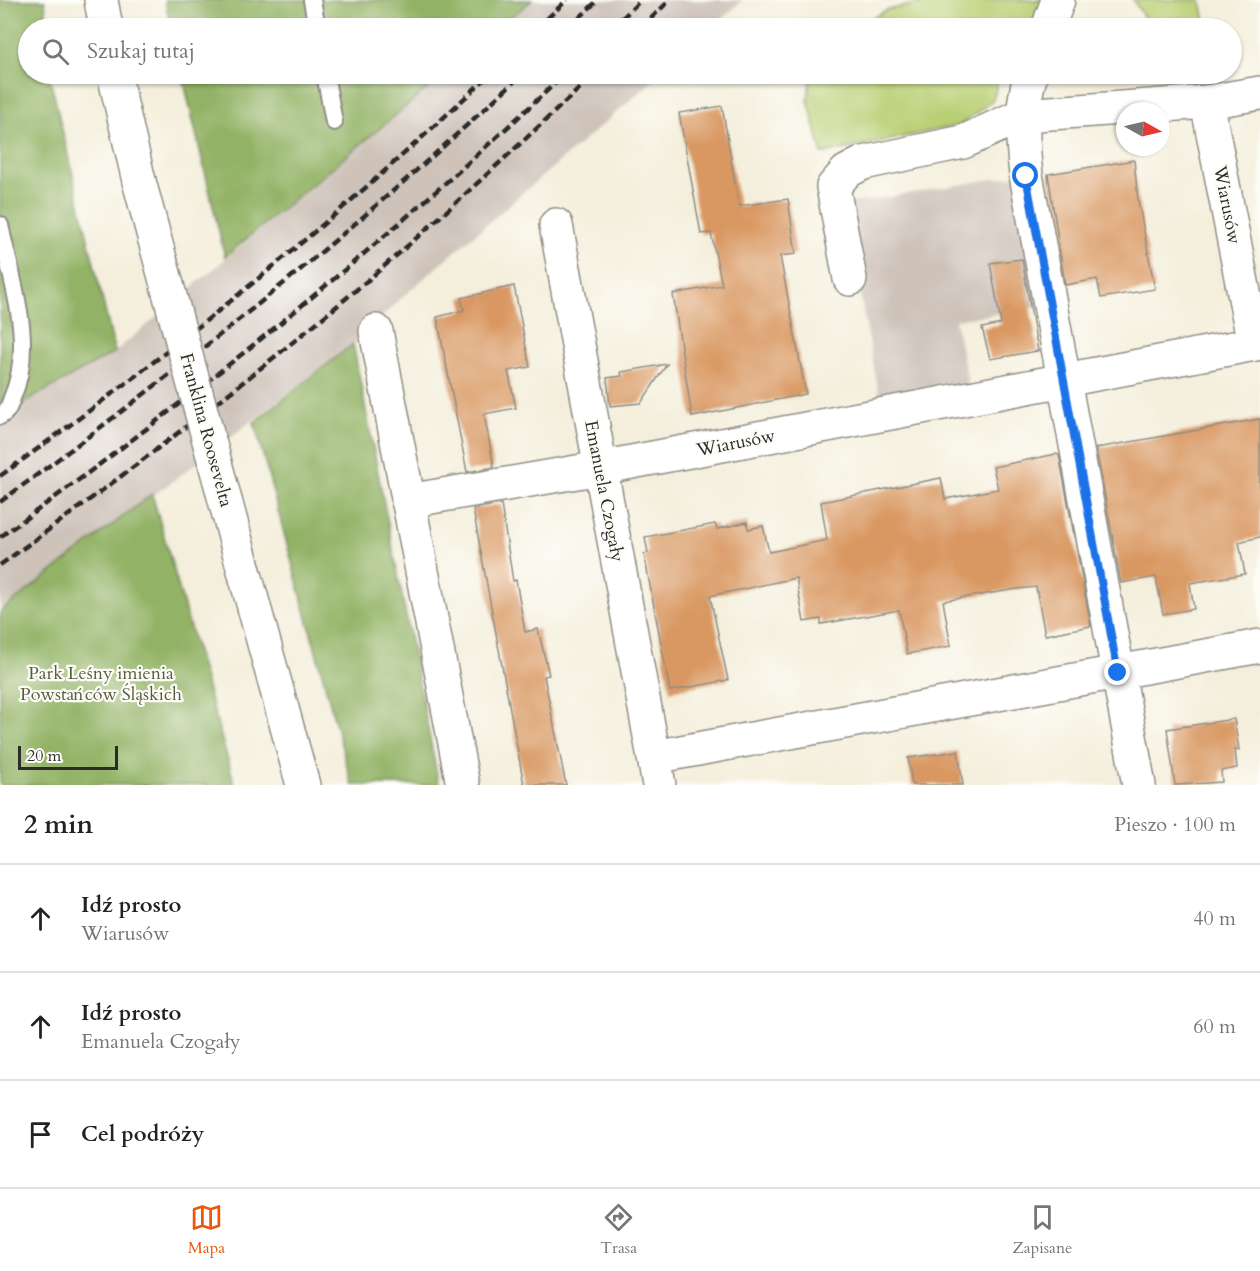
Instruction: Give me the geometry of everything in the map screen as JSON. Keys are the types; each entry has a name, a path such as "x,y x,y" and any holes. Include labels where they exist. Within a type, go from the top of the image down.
{"street":[{"path":"101,0 104,18"},
{"path":"1051,18 1058,0"},
{"name":"Franklina Roosevelta","path":"116,84 139,181 303,785"},
{"path":"1029,84 1022,115 1026,176 1139,785"},
{"path":"850,279 833,187 846,172 863,163 963,142 1022,115 1207,102 1260,93"},
{"name":"Wiarusów","path":"408,501 600,468 1257,343 1207,102"},
{"name":"Emanuela Czogały","path":"556,225 657,771 1118,673 1260,646"},
{"path":"376,331 463,785"}],"lane":[{"path":"312,0 315,18"},
{"path":"327,84 334,122"},
{"path":"0,225 24,342 21,377 6,413 0,416"}],"shaded area":[{"path":"532,0 743,0 723,18 510,18"},
{"path":"433,84 649,84 407,293 353,344 0,612 0,416 115,352"},
{"path":"1016,175 1040,307 955,320 969,388 881,405 843,205"}],"green space":[{"path":"0,0 45,0 46,18 18,18 18,84 51,84 115,352 0,416"},
{"path":"165,0 532,0 510,18 169,18"},
{"path":"934,0 1048,0 1044,13 1038,18 871,18 887,10"},
{"path":"1133,0 1201,0 1204,18 1145,18"},
{"path":"184,84 433,84 225,257"},
{"path":"810,84 997,84 993,100 960,125 822,154 808,100"},
{"path":"353,344 439,785 352,785 254,422"},
{"name":"Park Leśny imienia Powstańców Śląskich","path":"152,494 235,785 0,785 0,612"}],"building":[{"path":"722,106 739,206 788,199 796,254 780,256 806,394 692,417 673,294 722,285 711,233 701,234 679,113"},
{"path":"1134,160 1138,200 1155,289 1101,298 1097,279 1065,285 1048,174"},
{"path":"1022,259 1038,351 990,359 982,328 1001,324 990,263"},
{"path":"514,286 530,367 508,371 516,408 484,414 494,467 467,472 437,317 464,310 461,298"},
{"path":"667,364 641,403 610,406 607,378 622,376 621,372"},
{"path":"1260,419 1260,537 1239,542 1245,574 1190,583 1194,609 1163,614 1156,577 1121,583 1096,448"},
{"path":"1059,455 1091,626 1045,635 1036,587 1017,589 943,601 951,646 907,654 899,610 821,624 821,619 804,622 796,578 710,596 728,680 670,691 644,554 648,553 645,537 715,524 717,529 747,522 748,529 763,526 769,552 827,540 821,502 941,478 945,499 998,489 993,467"},
{"path":"501,504 513,581 516,580 525,632 538,629 549,675 544,676 566,785 524,785 473,509"},
{"path":"1234,719 1239,750 1235,750 1237,768 1221,771 1222,782 1175,785 1167,729"},
{"path":"958,751 963,785 912,785 908,758"}],"railway":[{"path":"548,18 567,0"},
{"path":"579,18 598,0"},
{"path":"622,18 641,0"},
{"path":"651,18 670,0"},
{"path":"0,476 128,382 252,284 373,181 479,84"},
{"path":"0,502 135,401 268,296 397,188 511,84"},
{"path":"0,537 147,428 290,315 430,197 554,84"},
{"path":"0,565 163,445 321,319 426,230 584,84"}],"route":[{"path":"1026,176 1118,673"}]}
